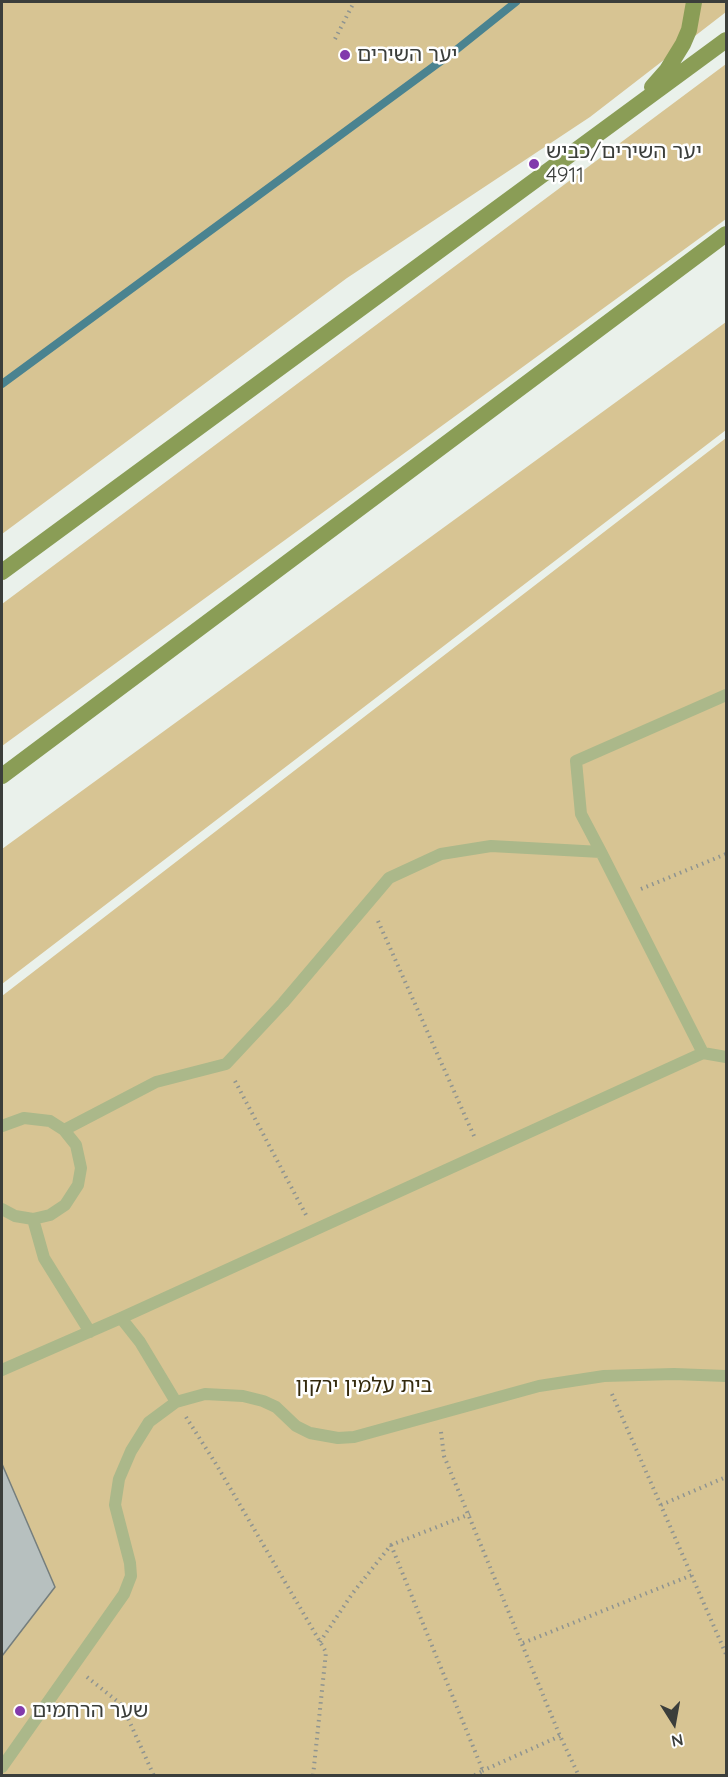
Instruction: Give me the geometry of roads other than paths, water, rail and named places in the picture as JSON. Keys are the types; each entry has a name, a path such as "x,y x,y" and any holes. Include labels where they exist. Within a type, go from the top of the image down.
{"main road":[{"path":"626,116 676,58 689,30 694,2"},
{"path":"2,572 626,116 726,40"},
{"path":"2,776 726,234"},
{"path":"699,255 726,240"}],"lane":[{"path":"703,1053 581,813 576,761 726,695"},
{"path":"64,1130 156,1082 226,1064 283,1003 389,878 441,854 491,846 601,852"},
{"path":"2,1370 703,1053 726,1057"},
{"path":"2,1126 24,1118 41,1118 50,1121 64,1130 76,1145 81,1159 78,1185 65,1205 50,1215 33,1219 15,1216 2,1209"},
{"path":"33,1219 44,1258 90,1332"},
{"path":"121,1318 140,1342 176,1401"},
{"path":"2,1767 124,1594 130,1576 130,1563 115,1505 119,1479 131,1451 149,1422 176,1401 205,1394 243,1396 276,1407 296,1426 310,1433 338,1438 354,1437 539,1386 604,1376 674,1374 726,1376"}],"waterway":[{"path":"2,384 456,50 516,2"}],"place":[{"name":"יער השירים","path":"345,55"},
{"name":"יער השירים/כביש 4911","path":"534,164"},
{"name":"שער הרחמים","path":"20,1711"}],"park label":[{"name":"בית עלמין ירקון","path":"364,1386"}]}
